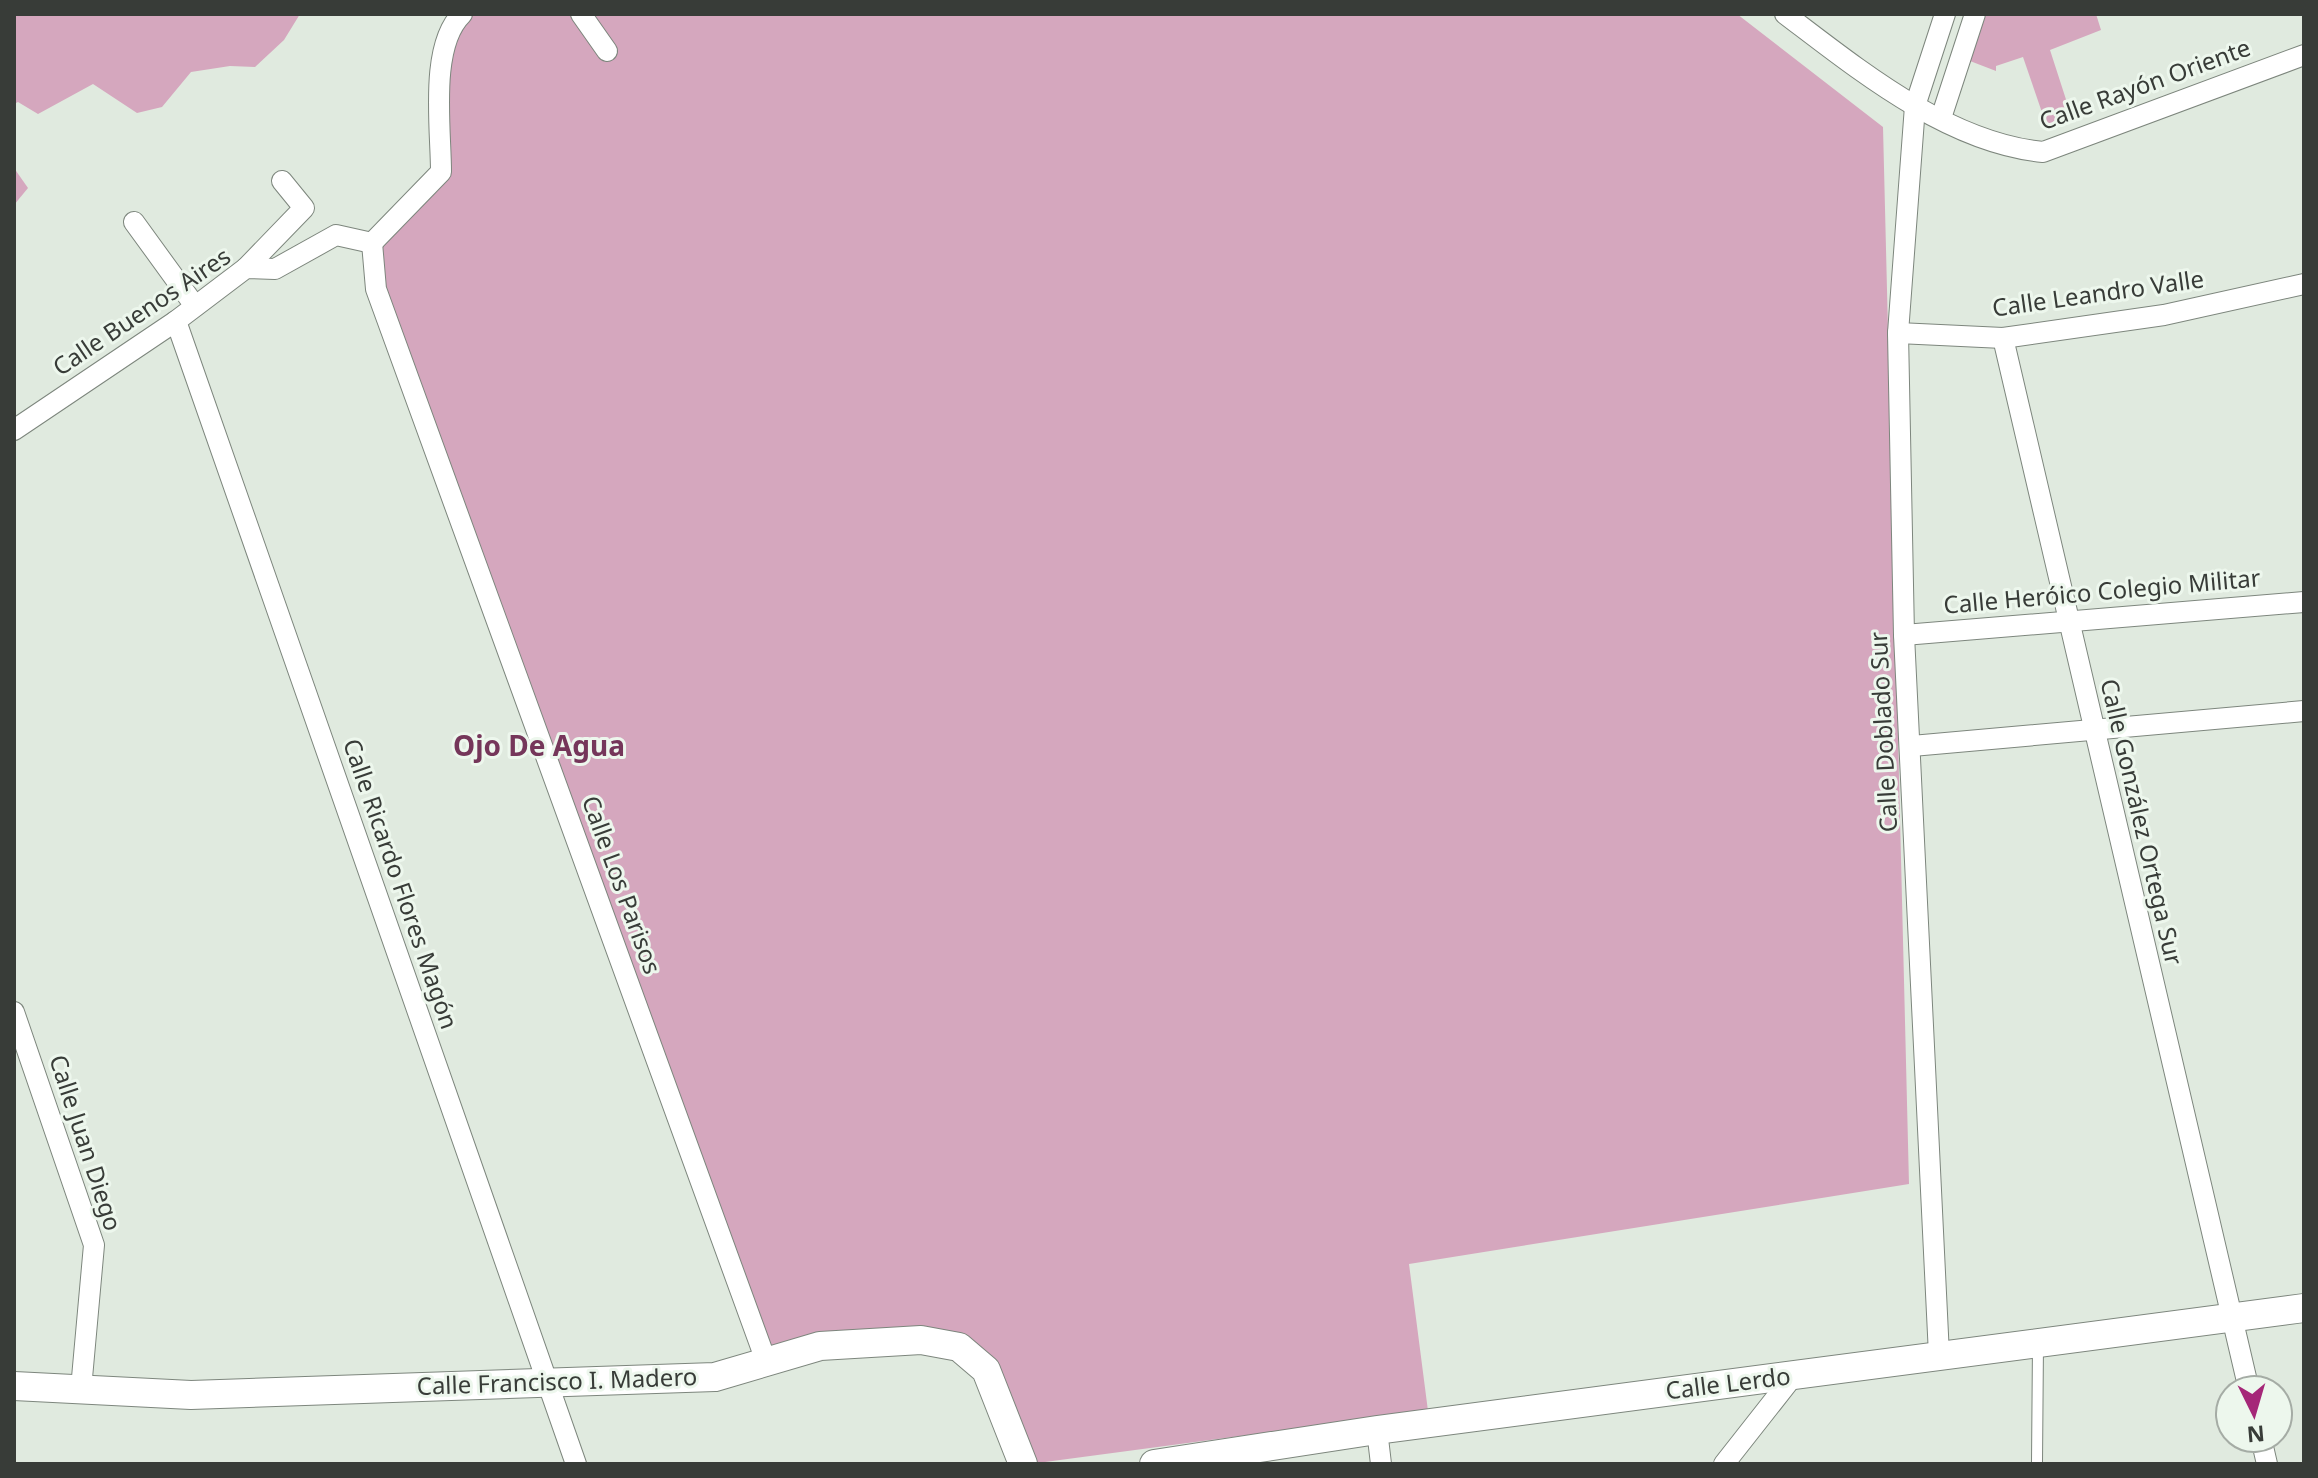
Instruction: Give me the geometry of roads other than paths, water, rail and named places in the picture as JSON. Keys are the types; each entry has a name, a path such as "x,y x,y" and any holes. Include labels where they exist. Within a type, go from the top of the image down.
{"street":[{"path":"372,243 441,172 441,49 452,24 462,14"},
{"path":"581,14 607,51"},
{"name":"Calle Rayón Oriente","path":"1785,14 1861,72 1915,106 2010,149 2043,152 2304,55"},
{"name":"Calle Doblado Sur","path":"1939,1355 1912,746 1904,635 1898,333 1915,106 1945,14"},
{"path":"1941,118 1975,14"},
{"path":"246,268 304,208 282,181"},
{"path":"134,222 195,306"},
{"name":"Calle Buenos Aires","path":"14,430 176,321 246,268 275,269 336,235 372,243"},
{"name":"Calle Los Parisos","path":"372,243 376,289 766,1361"},
{"name":"Calle Leandro Valle","path":"1898,333 2003,338 2164,315 2304,284"},
{"name":"Calle Ricardo Flores Magón","path":"176,321 576,1464"},
{"name":"Calle González Ortega Sur","path":"2003,338 2245,1374"},
{"name":"Calle Heróico Colegio Militar","path":"1904,635 2304,602"},
{"path":"1912,746 2304,711"},
{"name":"Calle Juan Diego","path":"14,1012 94,1245 81,1389"},
{"name":"Calle Lerdo","path":"1154,1464 1377,1430 2304,1308"},
{"name":"Calle Francisco I. Madero","path":"14,1386 191,1395 715,1377 820,1346 921,1340 959,1347 986,1370 1023,1464"},
{"path":"1724,1464 1794,1375"},
{"path":"1377,1430 1381,1464"}],"lane":[{"path":"2037,1462 2038,1343"}],"district":[{"name":"Ojo De Agua","path":"539,746"}]}
